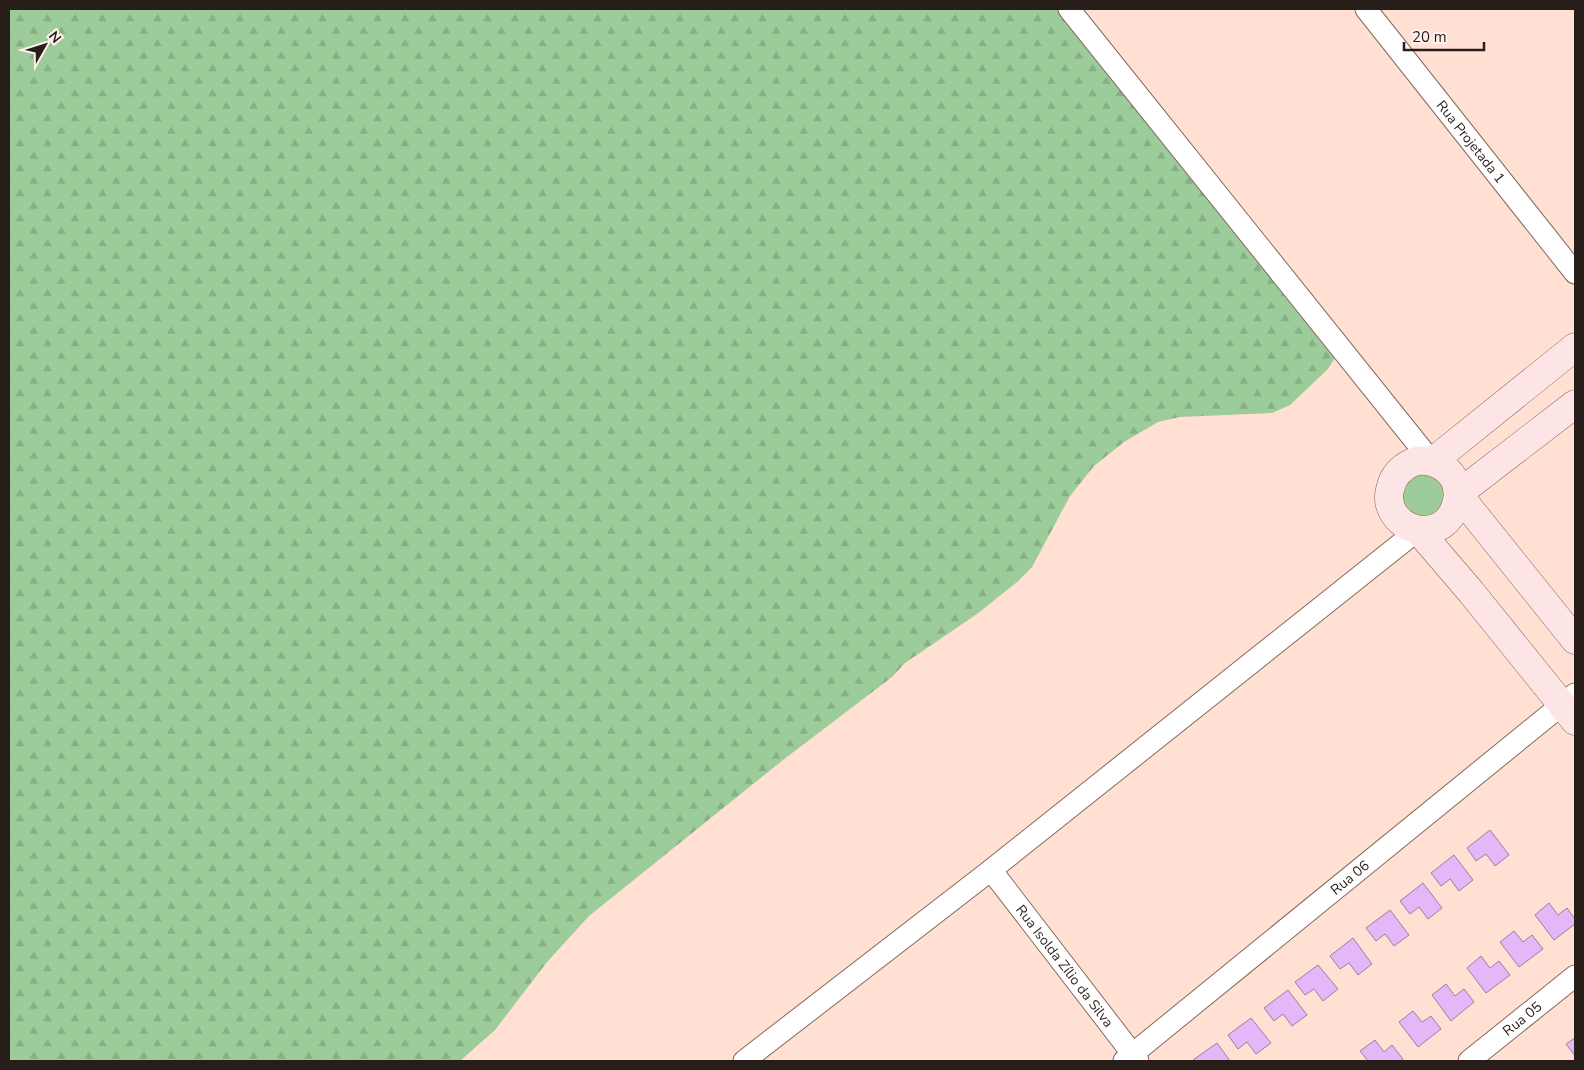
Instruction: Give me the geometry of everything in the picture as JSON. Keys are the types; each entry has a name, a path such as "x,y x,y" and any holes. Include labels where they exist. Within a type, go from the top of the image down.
{"street":[{"path":"1069,9 1432,462"},
{"name":"Rua Projetada 1","path":"1366,9 1575,273"},
{"path":"1432,462 1575,347"},
{"path":"1458,494 1575,404"},
{"path":"1414,462 1432,462 1442,466 1456,484 1458,494 1457,506 1452,516 1437,528 1418,530 1407,526 1398,520 1389,503 1390,489 1395,475 1414,462"},
{"path":"1458,494 1575,640"},
{"path":"1418,530 1571,706"},
{"path":"744,1061 990,870 1418,530"},
{"name":"Rua 06","path":"1132,1059 1571,706"},
{"name":"Rua Isolda Zílio da Silva","path":"990,870 1132,1059"},
{"name":"Rua 05","path":"1469,1061 1575,976"}],"green space":[{"path":"9,9 1063,9 1338,353 1328,369 1290,405 1272,413 1180,417 1158,422 1124,442 1094,466 1070,496 1032,567 1017,582 977,614 905,663 892,677 783,760 589,916 547,962 495,1030 460,1061 9,1061"},
{"path":"1401,469 1450,474 1445,523 1392,510"}],"building":[{"path":"1490,830 1509,855 1495,866 1486,854 1476,861 1467,848"},
{"path":"1454,855 1473,880 1459,891 1450,879 1441,886 1431,873"},
{"path":"1423,883 1442,908 1428,919 1419,907 1410,914 1400,901"},
{"path":"1549,903 1558,915 1567,908 1575,919 1575,924 1554,940 1535,915"},
{"path":"1390,910 1409,935 1394,946 1385,934 1376,941 1366,928"},
{"path":"1514,931 1523,942 1532,935 1543,949 1519,967 1500,942"},
{"path":"1353,938 1372,964 1358,975 1349,963 1340,969 1330,956"},
{"path":"1481,956 1490,968 1499,961 1510,975 1486,993 1467,968"},
{"path":"1318,965 1338,989 1323,1001 1314,989 1305,995 1295,982"},
{"path":"1446,984 1455,996 1464,989 1474,1002 1451,1021 1432,995"},
{"path":"1288,990 1307,1015 1292,1026 1283,1014 1274,1021 1264,1008"},
{"path":"1413,1011 1422,1022 1431,1016 1441,1029 1418,1047 1399,1022"},
{"path":"1251,1018 1271,1043 1256,1054 1247,1042 1238,1049 1228,1035"},
{"path":"1575,1038 1575,1056 1566,1044"},
{"path":"1375,1040 1384,1052 1392,1045 1403,1059 1400,1061 1368,1061 1360,1051"},
{"path":"1217,1043 1230,1061 1193,1060"}]}
